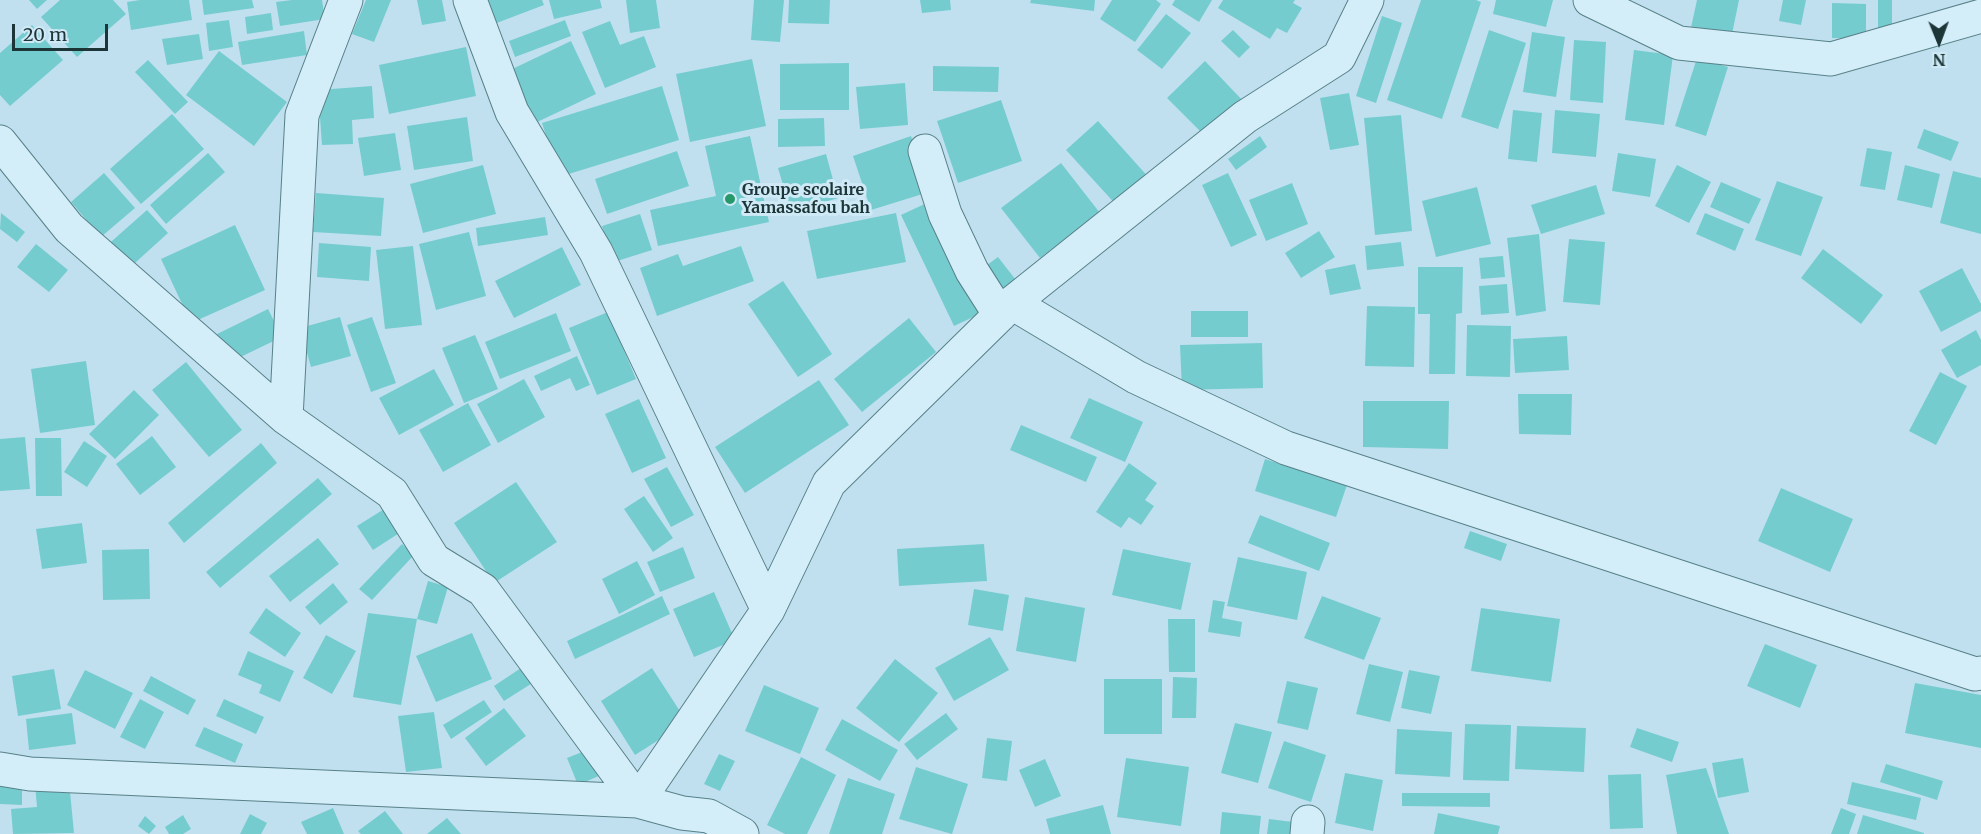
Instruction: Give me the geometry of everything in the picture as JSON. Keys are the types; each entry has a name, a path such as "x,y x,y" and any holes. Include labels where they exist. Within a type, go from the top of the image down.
{"street":[{"path":"286,418 302,115 346,0"},
{"path":"470,0 512,112 596,252 768,610"},
{"path":"638,801 768,610 829,483 1006,309 1245,117 1339,57 1367,0"},
{"path":"1590,0 1680,42 1831,59 1981,16"},
{"path":"0,142 69,228 286,418 392,493 434,560 483,590 638,801 679,824 709,816 742,834"},
{"path":"925,151 945,214 972,271 1006,309 1136,377 1286,448 1975,674 1981,673"},
{"path":"0,769 30,774 638,801"}],"building":[{"path":"29,0 47,0 37,9"},
{"path":"60,0 113,0 126,14 77,57 41,17"},
{"path":"189,0 192,20 131,30 127,2"},
{"path":"202,0 252,0 254,8 204,15"},
{"path":"322,0 325,19 280,26 276,2"},
{"path":"366,0 391,0 374,42 352,34"},
{"path":"417,0 442,0 446,21 422,25"},
{"path":"484,0 542,0 544,5 494,24"},
{"path":"549,0 600,0 602,8 554,19"},
{"path":"626,0 656,0 660,28 630,33"},
{"path":"754,0 784,0 780,42 751,40"},
{"path":"789,0 830,0 829,24 788,23"},
{"path":"920,0 950,0 951,10 922,13"},
{"path":"1031,0 1095,0 1094,11 1030,3"},
{"path":"1112,0 1156,0 1161,4 1135,42 1100,19"},
{"path":"1175,0 1212,0 1199,22 1172,5"},
{"path":"1223,0 1295,0 1293,3 1302,8 1287,33 1277,28 1270,39 1218,8"},
{"path":"1421,0 1476,0 1481,2 1442,119 1387,100"},
{"path":"1496,0 1553,0 1546,27 1493,14"},
{"path":"1697,0 1739,0 1731,39 1690,32"},
{"path":"1783,0 1806,0 1801,25 1779,21"},
{"path":"1878,0 1892,0 1892,28 1878,28"},
{"path":"1832,3 1866,4 1866,39 1832,38"},
{"path":"271,13 273,30 247,34 245,17"},
{"path":"1166,14 1191,33 1162,69 1137,50"},
{"path":"1382,16 1402,23 1376,103 1356,96"},
{"path":"229,20 233,47 209,51 206,23"},
{"path":"565,20 571,36 515,57 509,41"},
{"path":"610,21 620,45 644,36 656,67 605,88 582,32"},
{"path":"32,25 63,60 10,106 0,95 0,53"},
{"path":"1233,30 1250,47 1239,58 1221,41"},
{"path":"1489,30 1526,43 1498,129 1461,117"},
{"path":"304,31 307,55 242,65 238,42"},
{"path":"1532,32 1565,37 1556,97 1523,92"},
{"path":"199,34 203,59 167,65 162,39"},
{"path":"1574,40 1606,42 1603,103 1570,100"},
{"path":"571,41 596,94 531,125 506,72"},
{"path":"466,47 476,96 389,114 379,65"},
{"path":"1634,50 1673,55 1664,125 1625,120"},
{"path":"219,51 287,102 254,146 186,95"},
{"path":"1697,58 1728,67 1706,136 1675,126"},
{"path":"752,59 766,126 690,142 676,74"},
{"path":"148,60 188,102 175,114 135,72"},
{"path":"1205,61 1246,104 1209,140 1167,98"},
{"path":"849,63 849,110 780,110 780,64"},
{"path":"933,66 999,67 998,92 933,91"},
{"path":"905,83 908,125 860,129 856,87"},
{"path":"372,86 374,118 352,120 353,144 322,145 318,90"},
{"path":"662,86 679,140 559,177 542,123"},
{"path":"1349,93 1359,145 1330,150 1320,98"},
{"path":"1001,100 1022,161 958,183 937,121"},
{"path":"1513,110 1542,113 1537,162 1508,159"},
{"path":"1555,110 1600,114 1596,157 1552,153"},
{"path":"172,114 204,149 141,204 110,169"},
{"path":"1401,115 1412,231 1375,235 1364,118"},
{"path":"467,117 473,161 414,170 407,126"},
{"path":"824,118 825,146 778,147 778,119"},
{"path":"1098,121 1151,180 1120,209 1066,150"},
{"path":"1924,129 1959,142 1951,161 1917,148"},
{"path":"395,133 401,170 364,176 358,138"},
{"path":"750,136 769,222 658,246 650,210 716,196 705,146"},
{"path":"911,136 929,192 871,210 853,156"},
{"path":"1260,136 1267,147 1236,170 1228,159"},
{"path":"1867,148 1892,152 1885,190 1860,186"},
{"path":"677,151 689,186 607,214 595,179"},
{"path":"208,153 225,172 166,224 150,205"},
{"path":"1618,153 1656,159 1650,197 1612,191"},
{"path":"826,154 838,198 791,212 778,168"},
{"path":"1061,163 1100,213 1040,258 1001,208"},
{"path":"483,165 496,214 423,233 410,184"},
{"path":"1677,165 1711,182 1689,223 1655,206"},
{"path":"1905,165 1940,174 1932,208 1897,200"},
{"path":"1953,171 1981,178 1981,234 1940,223"},
{"path":"104,173 135,208 101,237 71,202"},
{"path":"1228,173 1257,235 1231,247 1202,185"},
{"path":"1777,181 1823,197 1801,256 1755,240"},
{"path":"1721,182 1761,199 1749,224 1710,207"},
{"path":"1292,183 1308,224 1266,241 1249,200"},
{"path":"1596,185 1605,214 1541,234 1531,205"},
{"path":"1477,187 1491,244 1436,257 1422,201"},
{"path":"316,193 384,198 381,236 313,232"},
{"path":"931,201 984,312 954,326 901,215"},
{"path":"147,210 168,233 125,272 104,248"},
{"path":"1,213 25,232 17,242 0,229"},
{"path":"896,213 906,262 817,279 807,231"},
{"path":"1705,213 1744,229 1735,251 1696,234"},
{"path":"640,214 652,250 614,262 602,226"},
{"path":"545,217 548,235 478,246 476,228"},
{"path":"235,225 265,290 191,323 161,259"},
{"path":"1319,231 1335,257 1301,278 1285,253"},
{"path":"469,232 486,296 436,310 419,244"},
{"path":"1539,234 1546,311 1516,316 1507,238"},
{"path":"1569,239 1605,242 1600,305 1563,302"},
{"path":"1401,242 1404,266 1367,270 1365,246"},
{"path":"319,243 371,247 369,281 317,277"},
{"path":"36,244 68,270 49,292 17,267"},
{"path":"413,246 422,325 385,329 376,250"},
{"path":"741,246 754,281 657,316 640,268 678,254 683,266"},
{"path":"562,247 581,285 514,318 495,281"},
{"path":"1823,249 1883,295 1861,324 1801,278"},
{"path":"1503,256 1505,277 1481,279 1479,258"},
{"path":"998,257 1019,284 999,299 979,271"},
{"path":"1355,264 1361,289 1330,295 1325,270"},
{"path":"1418,267 1463,267 1462,313 1456,314 1455,374 1429,374 1430,314 1418,314"},
{"path":"1962,268 1981,304 1981,311 1941,332 1919,291"},
{"path":"783,281 832,354 798,377 748,304"},
{"path":"1507,284 1509,313 1481,315 1479,286"},
{"path":"1367,306 1415,307 1414,367 1365,366"},
{"path":"268,309 282,337 226,364 213,336"},
{"path":"1191,311 1248,311 1248,337 1191,337"},
{"path":"608,312 636,379 597,395 569,328"},
{"path":"556,313 571,351 500,379 485,342"},
{"path":"340,317 351,356 311,367 300,328"},
{"path":"372,317 396,383 371,392 347,325"},
{"path":"909,318 936,352 862,412 834,379"},
{"path":"1467,325 1511,326 1510,377 1466,376"},
{"path":"1976,330 1981,340 1981,365 1957,378 1941,350"},
{"path":"475,335 498,389 464,403 442,348"},
{"path":"1567,336 1569,370 1515,373 1513,339"},
{"path":"1262,343 1263,388 1182,390 1180,345"},
{"path":"577,356 590,385 576,391 570,378 541,391 534,376"},
{"path":"86,361 95,425 40,433 31,369"},
{"path":"186,362 242,430 209,457 152,390"},
{"path":"434,369 454,405 399,435 379,398"},
{"path":"1940,372 1967,386 1936,445 1909,431"},
{"path":"524,379 545,417 498,443 477,404"},
{"path":"819,380 849,425 745,493 715,447"},
{"path":"134,390 159,415 115,459 89,434"},
{"path":"1518,394 1572,394 1571,435 1519,434"},
{"path":"1089,398 1143,422 1125,462 1070,438"},
{"path":"639,399 666,458 632,473 605,414"},
{"path":"1363,401 1449,401 1448,449 1363,447"},
{"path":"468,403 491,445 443,472 419,430"},
{"path":"1021,425 1097,457 1086,482 1010,450"},
{"path":"152,436 176,467 140,495 116,464"},
{"path":"25,437 30,489 0,491 0,439"},
{"path":"35,438 61,438 62,496 36,496"},
{"path":"84,441 107,456 87,487 64,472"},
{"path":"261,443 277,463 184,543 168,523"},
{"path":"1265,459 1347,485 1336,517 1255,491"},
{"path":"1129,463 1157,483 1145,500 1154,506 1141,525 1129,517 1121,528 1096,512"},
{"path":"667,467 694,515 671,527 644,479"},
{"path":"318,478 332,494 220,588 206,572"},
{"path":"516,482 557,542 494,583 454,523"},
{"path":"1781,488 1853,519 1830,572 1758,541"},
{"path":"644,496 673,538 653,552 624,509"},
{"path":"389,506 404,530 373,550 357,526"},
{"path":"1260,515 1330,543 1319,571 1248,543"},
{"path":"82,523 87,563 42,569 36,529"},
{"path":"1470,531 1507,544 1501,561 1464,548"},
{"path":"318,538 339,564 290,602 269,576"},
{"path":"402,544 414,555 372,600 359,589"},
{"path":"984,544 987,581 899,586 897,549"},
{"path":"683,547 695,578 660,592 647,562"},
{"path":"149,549 150,599 103,600 102,550"},
{"path":"1123,549 1191,563 1181,610 1112,595"},
{"path":"1238,557 1307,572 1297,620 1227,606"},
{"path":"637,561 655,595 619,614 602,579"},
{"path":"428,581 448,587 437,624 417,619"},
{"path":"333,583 348,602 320,625 305,607"},
{"path":"974,589 1009,595 1003,631 968,625"},
{"path":"714,592 735,640 694,657 673,609"},
{"path":"662,596 670,614 575,659 567,641"},
{"path":"1322,596 1381,618 1364,660 1304,638"},
{"path":"1025,597 1085,608 1076,662 1016,651"},
{"path":"1213,600 1225,602 1222,618 1242,622 1240,637 1208,632"},
{"path":"266,608 301,633 285,657 249,633"},
{"path":"1481,608 1560,619 1551,682 1471,671"},
{"path":"368,613 417,619 401,705 353,697"},
{"path":"1168,619 1195,619 1195,672 1169,672"},
{"path":"472,633 492,679 436,702 416,656"},
{"path":"326,635 356,651 332,694 303,678"},
{"path":"990,637 1009,670 954,701 935,668"},
{"path":"1765,644 1817,665 1800,708 1747,686"},
{"path":"248,651 294,671 280,702 259,693 262,685 238,675"},
{"path":"895,659 938,693 899,742 856,708"},
{"path":"1369,664 1403,672 1390,722 1356,714"},
{"path":"524,666 534,682 504,701 494,686"},
{"path":"652,668 687,722 635,755 601,701"},
{"path":"54,669 61,709 18,716 12,676"},
{"path":"85,670 133,693 115,729 67,705"},
{"path":"1409,670 1440,676 1431,714 1401,708"},
{"path":"151,676 196,700 188,715 143,691"},
{"path":"1173,677 1197,678 1196,718 1172,718"},
{"path":"1104,679 1162,679 1162,734 1104,734"},
{"path":"1287,681 1318,688 1308,730 1277,723"},
{"path":"1915,683 1981,695 1981,748 1905,733"},
{"path":"764,685 819,708 800,754 745,731"},
{"path":"140,699 164,712 145,749 120,737"},
{"path":"224,699 264,717 256,734 216,716"},
{"path":"484,700 492,712 451,739 443,725"},
{"path":"504,708 526,736 486,766 465,738"},
{"path":"434,712 442,768 406,772 398,716"},
{"path":"72,713 76,744 29,750 26,719"},
{"path":"946,713 958,729 917,760 904,744"},
{"path":"842,719 898,750 880,781 825,750"},
{"path":"1235,723 1272,732 1258,783 1221,773"},
{"path":"1465,724 1511,725 1509,781 1463,780"},
{"path":"1517,726 1586,728 1584,772 1515,769"},
{"path":"204,727 243,744 235,763 195,746"},
{"path":"1637,728 1679,742 1672,762 1630,747"},
{"path":"1397,729 1452,732 1450,777 1395,774"},
{"path":"987,738 1012,741 1007,781 982,778"},
{"path":"1284,741 1326,755 1311,802 1268,788"},
{"path":"597,746 608,772 578,785 567,758"},
{"path":"719,754 735,761 720,791 704,784"},
{"path":"801,757 836,775 807,834 785,834 767,825"},
{"path":"1126,758 1189,767 1181,826 1117,817"},
{"path":"1743,758 1749,792 1718,798 1712,763"},
{"path":"1045,759 1061,796 1035,807 1019,770"},
{"path":"1886,764 1943,781 1937,800 1880,782"},
{"path":"916,767 968,784 952,834 899,819"},
{"path":"1706,768 1729,834 1677,834 1666,775"},
{"path":"1345,773 1383,780 1373,831 1335,823"},
{"path":"0,774 22,774 22,805 0,804"},
{"path":"1641,774 1643,828 1610,829 1608,775"},
{"path":"848,778 895,794 882,834 829,834"},
{"path":"69,781 74,833 13,834 11,809 37,807 35,784"},
{"path":"1852,782 1921,798 1916,820 1847,804"},
{"path":"1402,793 1490,793 1490,807 1402,806"},
{"path":"1103,805 1111,834 1050,834 1046,819"},
{"path":"333,808 344,834 307,834 301,822"},
{"path":"1841,808 1856,814 1849,834 1831,834"},
{"path":"385,811 403,834 361,834 358,831"},
{"path":"1222,812 1261,816 1259,834 1220,834"},
{"path":"1438,813 1500,826 1498,834 1434,834"},
{"path":"250,814 267,823 261,834 240,834"},
{"path":"183,815 191,829 183,834 169,834 165,827"},
{"path":"1863,815 1924,833 1924,834 1857,834"},
{"path":"145,816 156,826 149,834 138,826"},
{"path":"447,818 461,834 427,834"},
{"path":"1269,819 1301,823 1299,834 1267,834"}],"place":[{"name":"Groupe scolaire Yamassafou bah","path":"730,199"}]}
